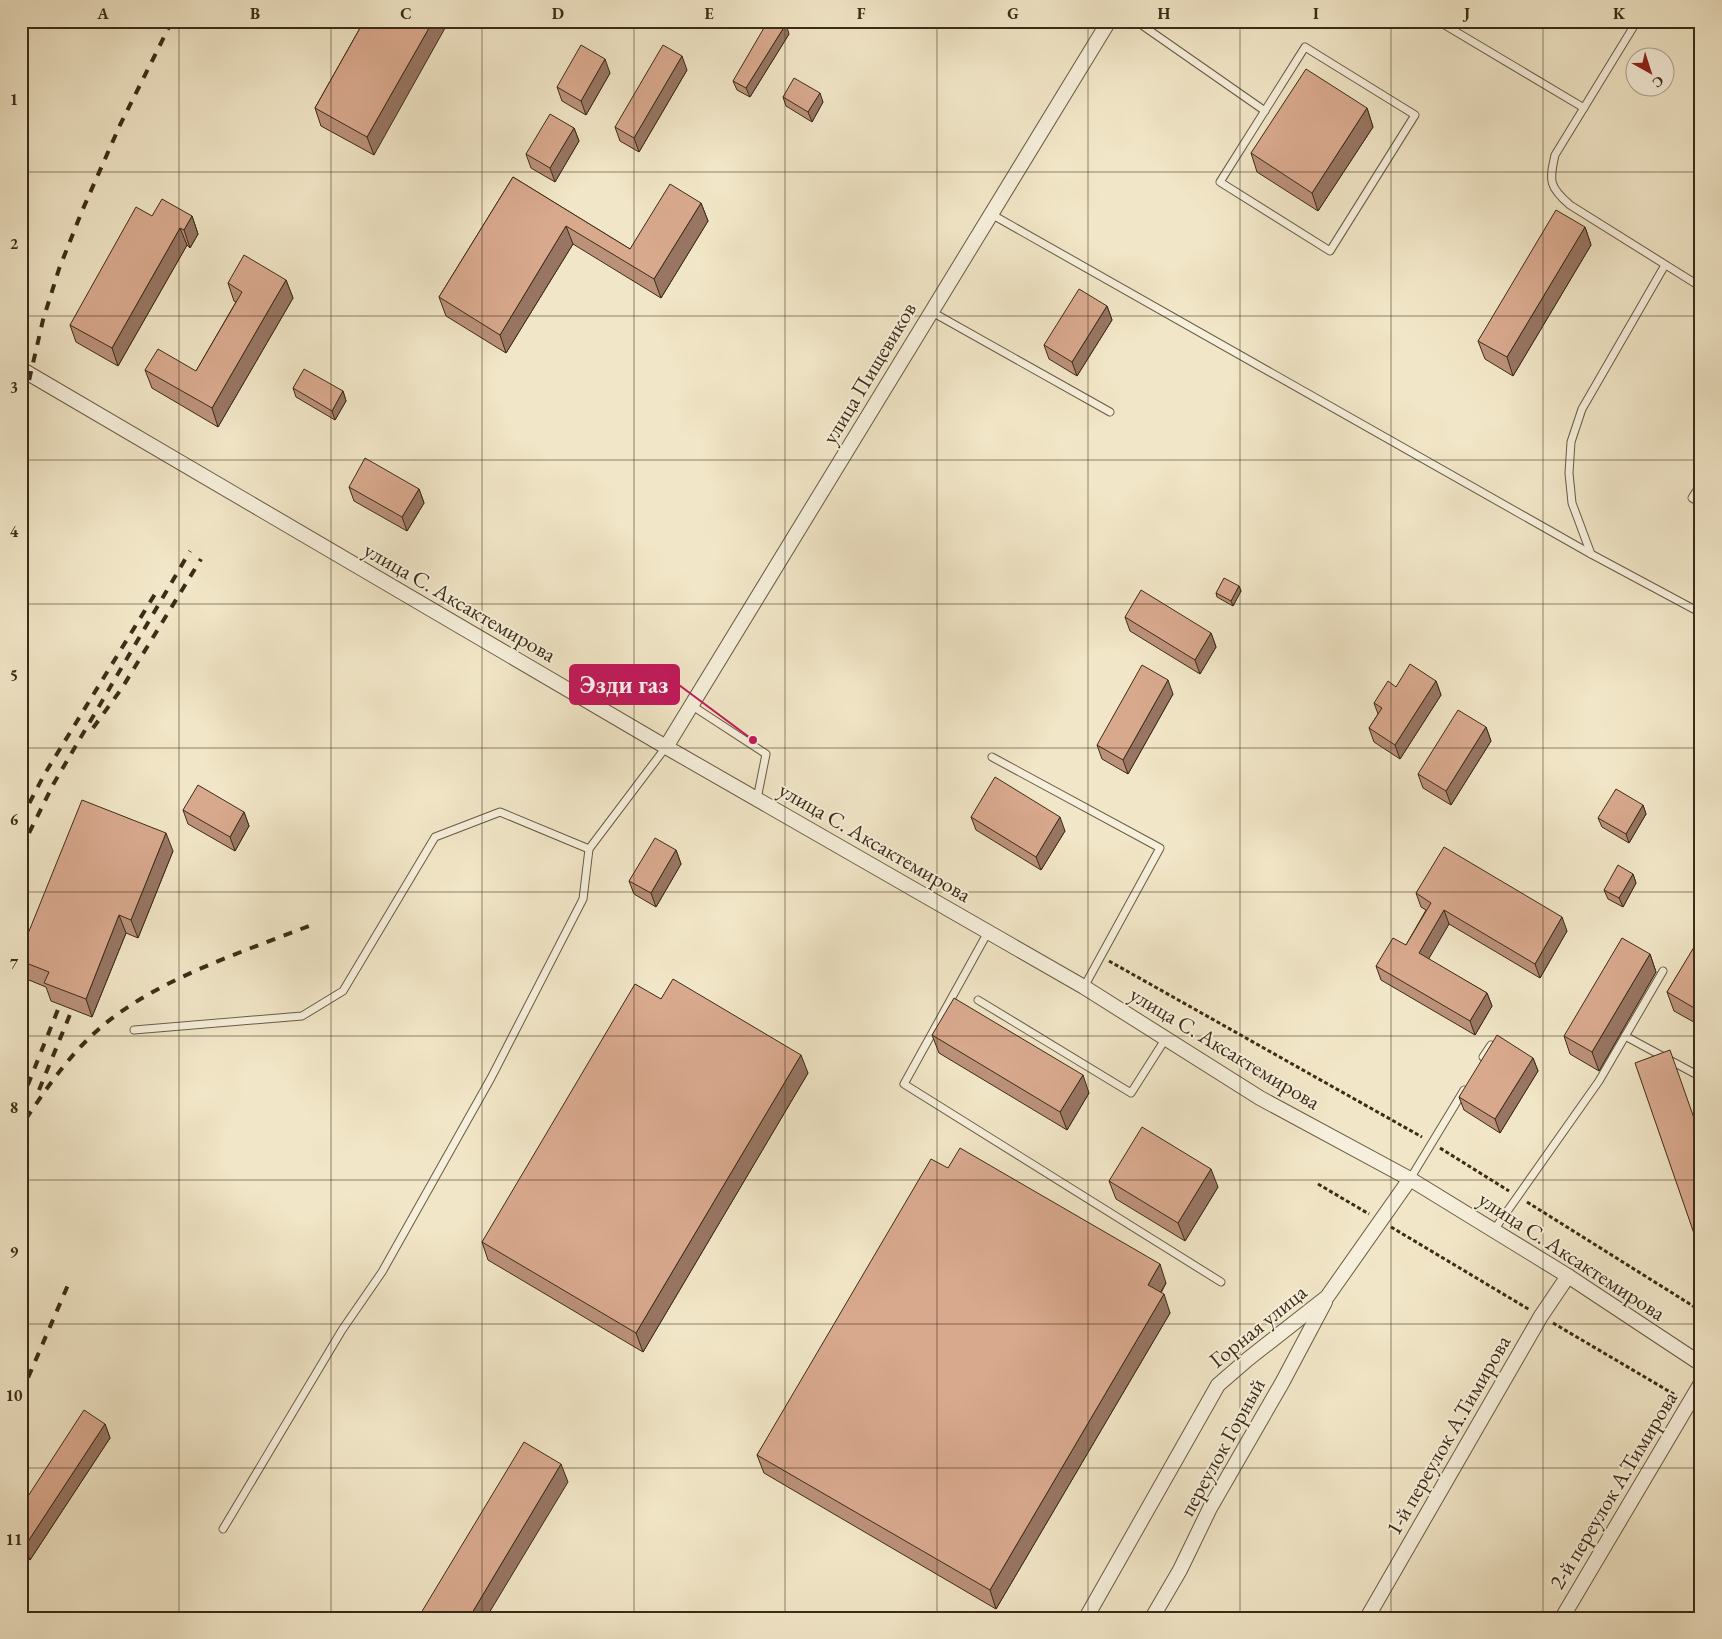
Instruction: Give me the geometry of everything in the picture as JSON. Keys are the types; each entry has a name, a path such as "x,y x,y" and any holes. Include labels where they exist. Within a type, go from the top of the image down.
{"street":[{"name":"улица Пищевиков","path":"666,747 1109,21"},
{"name":"улица С. Аксактемирова","path":"21,369 666,747 1084,986 1260,1098 1410,1179 1568,1276 1701,1364"},
{"name":"Горная улица","path":"1086,1618 1218,1385 1248,1358 1327,1297 1410,1179"},
{"name":"1-й переулок А.Тимирова","path":"1367,1618 1541,1316 1568,1276"},
{"name":"переулок Горный","path":"1152,1618 1180,1570 1210,1508 1282,1383 1327,1297"},
{"name":"2-й переулок А.Тимирова","path":"1562,1618 1701,1383"}],"lane":[{"path":"1136,21 1265,111"},
{"path":"1438,21 1584,108"},
{"path":"1637,21 1555,155 1550,176 1557,194 1570,205 1701,287"},
{"path":"1305,47 1415,115 1330,251 1220,182 1265,111 1305,47"},
{"path":"991,214 1591,554 1701,613"},
{"path":"1591,554 1572,503 1569,474 1572,442 1582,409 1665,264"},
{"path":"932,312 1110,412"},
{"path":"1701,484 1692,498 1701,503"},
{"path":"691,705 766,754 757,799"},
{"path":"223,1529 342,1330 382,1272 491,1078 583,899 589,849 666,747"},
{"path":"992,758 1160,848 1084,986"},
{"path":"134,1030 302,1016 343,991 435,836 500,812 589,849"},
{"path":"988,932 904,1084 1221,1282"},
{"path":"1494,1230 1600,1081 1663,971"},
{"path":"978,1000 1131,1093 1166,1038"},
{"path":"1625,1036 1701,1077"},
{"path":"1481,1061 1491,1045"},
{"path":"1410,1179 1466,1086"}],"path":[{"path":"1101,956 1432,1143 1701,1310"},
{"path":"1318,1184 1689,1403"}],"building":[{"path":"364,21 433,21 367,137 315,108"},
{"path":"768,21 781,21 786,24 746,88 733,81"},
{"path":"581,45 605,59 581,101 557,87"},
{"path":"663,45 682,56 634,138 615,127"},
{"path":"1306,69 1367,108 1312,193 1251,153"},
{"path":"794,78 820,93 808,112 783,97"},
{"path":"550,114 574,128 550,168 526,154"},
{"path":"513,177 630,249 670,184 701,203 654,279 566,226 500,335 439,297"},
{"path":"162,199 192,216 184,230 180,228 112,348 70,325 136,207 152,216"},
{"path":"1556,210 1585,227 1507,357 1478,341"},
{"path":"244,255 286,280 212,408 145,370 158,349 196,371 242,292 228,283"},
{"path":"1079,289 1107,306 1072,362 1044,345"},
{"path":"304,369 343,391 332,411 293,388"},
{"path":"365,458 419,489 402,517 349,487"},
{"path":"1224,578 1239,586 1231,601 1216,593"},
{"path":"1141,590 1211,633 1195,660 1125,617"},
{"path":"1410,664 1436,681 1395,745 1369,728 1382,708 1374,703 1388,681 1396,687"},
{"path":"1142,665 1168,680 1123,760 1097,745"},
{"path":"1458,710 1486,727 1446,791 1418,774"},
{"path":"995,777 1060,817 1036,857 971,817"},
{"path":"198,785 244,812 230,837 183,810"},
{"path":"1616,789 1643,805 1626,834 1598,818"},
{"path":"82,800 166,833 131,920 119,915 86,999 44,983 49,972 21,961 21,951"},
{"path":"655,838 676,850 651,893 629,881"},
{"path":"1444,847 1562,917 1535,964 1444,910 1419,953 1487,993 1470,1021 1376,966 1393,938 1406,945 1431,903 1416,893"},
{"path":"1618,865 1633,874 1619,898 1604,890"},
{"path":"1701,937 1701,1012 1667,992"},
{"path":"1622,938 1650,954 1592,1052 1564,1036"},
{"path":"673,979 801,1055 636,1333 482,1242 635,984 661,999"},
{"path":"954,998 1083,1075 1060,1112 932,1035"},
{"path":"1497,1035 1533,1058 1495,1119 1459,1097"},
{"path":"1670,1050 1701,1138 1701,1244 1698,1245 1635,1063"},
{"path":"1142,1127 1211,1169 1178,1223 1109,1181"},
{"path":"960,1148 1160,1264 1148,1285 1164,1294 990,1590 757,1455 931,1159 948,1168"},
{"path":"84,1410 105,1424 25,1546 21,1543 21,1507"},
{"path":"524,1442 561,1464 469,1618 418,1618"}],"railway":[{"path":"21,415 43,320 59,269 120,125 172,21"},
{"path":"21,146 24,232 21,318"},
{"path":"21,849 54,783 190,551"},
{"path":"93,728 122,688 201,559"},
{"path":"21,819 44,775 155,594"},
{"path":"26,1119 55,1077 77,1050 115,1016 137,1001 211,964 314,924"},
{"path":"21,1102 59,1007"},
{"path":"39,1090 71,1012"},
{"path":"21,1394 68,1285"}],"place":[{"name":"Эзди газ","path":"753,740"}]}
